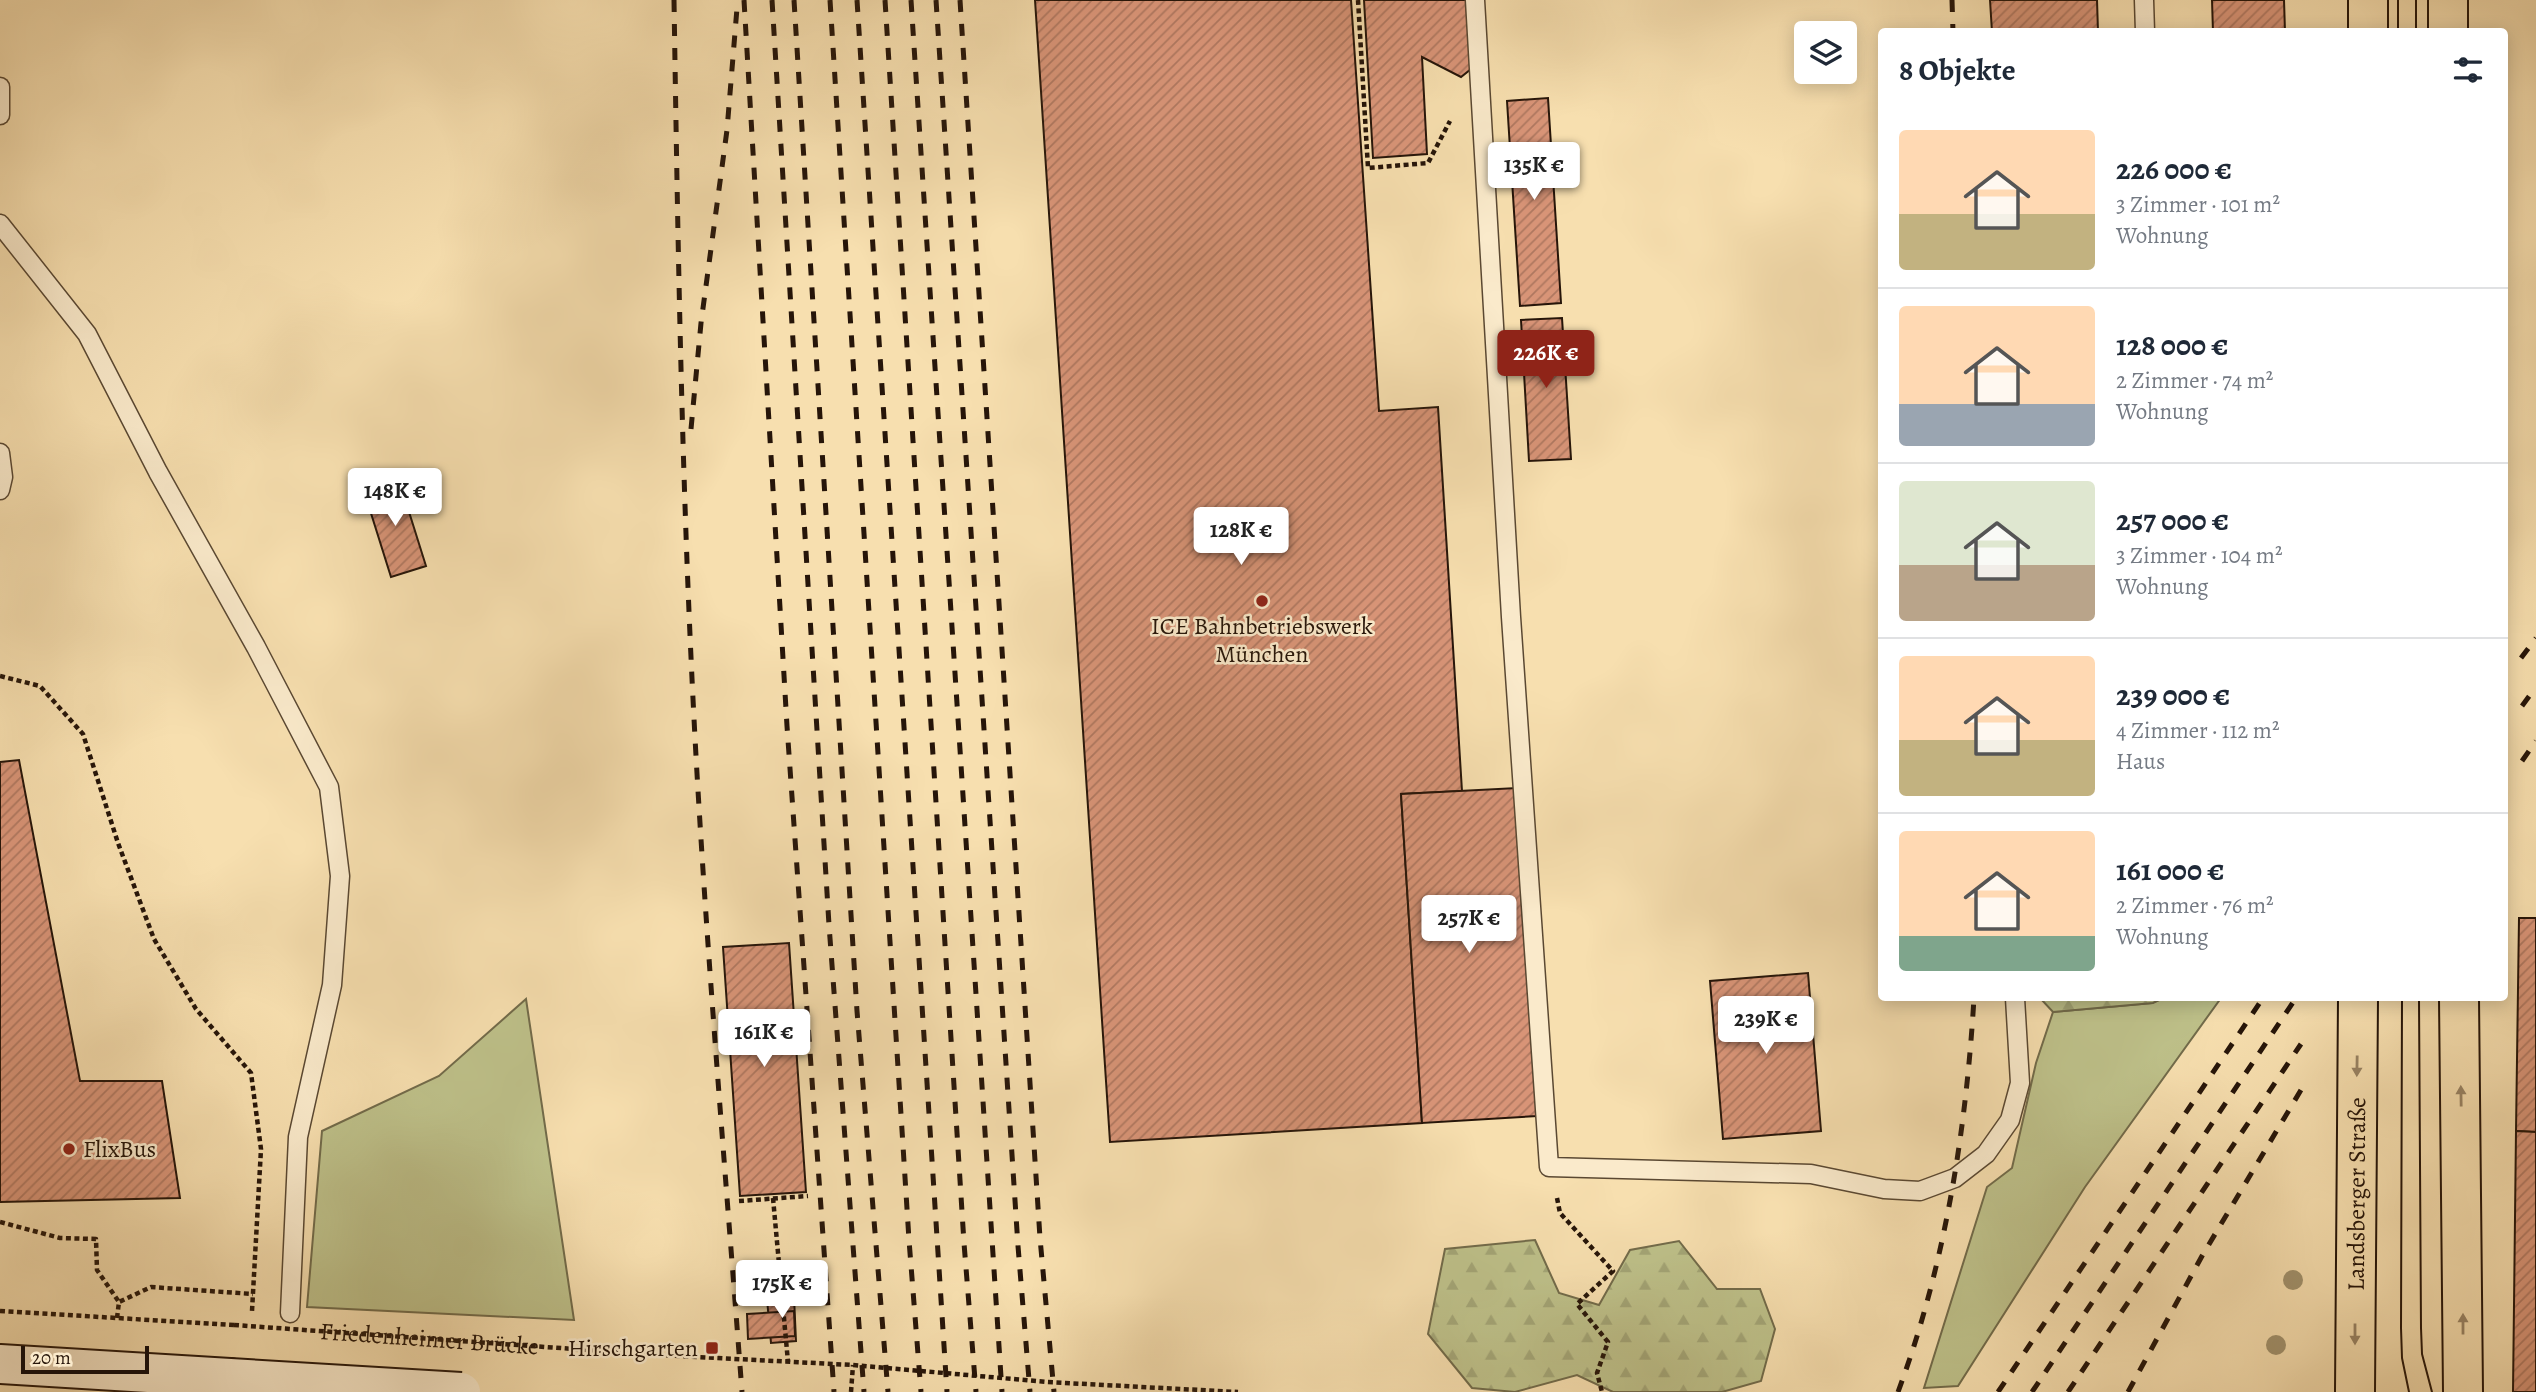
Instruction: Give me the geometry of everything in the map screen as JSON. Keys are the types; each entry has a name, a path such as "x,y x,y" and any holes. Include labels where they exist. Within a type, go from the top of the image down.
{"main road":[{"path":"2368,0 2368,28"},
{"path":"2448,0 2448,28"},
{"name":"Landsberger Straße","path":"2354,1392 2358,1001"},
{"path":"2459,1001 2463,1392"},
{"name":"Friedenheimer Brücke","path":"0,1364 461,1392"}],"lane":[{"path":"1475,0 1511,617 1549,1167 1811,1174 1884,1189 1920,1191 1955,1178 1986,1154 2010,1119 2020,1083 2015,1001"},
{"path":"2144,0 2145,28"},
{"path":"0,87 0,115"},
{"path":"0,224 87,334 158,472 256,647 329,787 340,876 332,985 298,1137 290,1313"},
{"path":"0,453 3,477 0,490"}],"path":[{"path":"1358,0 1368,168 1397,166"},
{"path":"0,676 40,686 83,734 153,939 196,1009 251,1073 261,1149 253,1311"},
{"path":"738,1202 808,1196"},
{"path":"773,1198 788,1362"},
{"path":"0,1222 60,1238 96,1239 97,1270 118,1302 117,1318"},
{"path":"1578,1234 1613,1271 1577,1304 1608,1342 1597,1373 1602,1392"},
{"path":"118,1302 150,1287 253,1294"},
{"name":"Friedenheimer Brücke","path":"0,1311 659,1355 853,1365 1046,1382 1238,1392"},
{"path":"851,1392 853,1365"}],"green space":[{"path":"526,999 574,1320 307,1307 322,1131 439,1076"},
{"path":"2043,1001 2157,1001 2153,1003 2053,1012"},
{"path":"2219,1001 2085,1187 1958,1386 1924,1388 1987,1187 2012,1168 2036,1063 2053,1012 2152,1003"},
{"path":"1535,1240 1559,1293 1599,1305 1630,1250 1679,1241 1717,1289 1760,1289 1775,1329 1761,1381 1722,1392 1613,1392 1577,1375 1515,1392 1472,1388 1428,1334 1445,1249"}],"building":[{"name":"ICE Bahnbetriebswerk München","path":"1035,0 1351,0 1379,411 1438,407 1462,791 1401,794 1422,1123 1110,1142"},
{"path":"1364,0 1466,0 1471,69 1461,77 1422,57 1427,154 1373,158"},
{"path":"1990,0 2097,0 2098,28 1992,28"},
{"path":"2212,0 2284,0 2285,28 2213,28"},
{"path":"1548,98 1561,303 1520,306 1507,101"},
{"path":"1562,318 1571,459 1529,461 1521,320"},
{"path":"399,480 426,566 391,577 364,491"},
{"path":"19,760 80,1081 162,1081 180,1198 0,1202 0,762"},
{"path":"1517,788 1537,1116 1422,1123 1401,794"},
{"path":"2519,918 2536,918 2536,1132 2516,1131"},
{"path":"789,943 806,1192 740,1196 723,947"},
{"path":"1808,973 1821,1131 1723,1139 1710,981"},
{"path":"2516,1131 2536,1132 2536,1392 2513,1392"},
{"path":"794,1297 796,1341 771,1343 767,1299"},
{"path":"794,1311 795,1336 748,1339 747,1314"}],"tram line":[{"path":"2398,0 2398,28"},
{"path":"2416,0 2416,28"},
{"path":"2402,1001 2401,1328 2402,1358 2409,1392"},
{"path":"2419,1001 2421,1328 2422,1354 2432,1392"}],"railway":[{"path":"674,0 681,378 691,662 706,915 742,1392"},
{"path":"744,0 787,726 834,1392"},
{"path":"772,0 829,925 864,1392"},
{"path":"794,0 857,1011 888,1392"},
{"path":"830,0 921,1392"},
{"path":"857,0 947,1392"},
{"path":"885,0 964,1243 976,1392"},
{"path":"911,0 1002,1392"},
{"path":"936,0 1018,1246 1030,1392"},
{"path":"960,0 1040,1238 1054,1392"},
{"path":"1952,0 1953,28"},
{"path":"691,429 701,323 727,130 737,8"},
{"path":"2521,658 2536,638"},
{"path":"2522,706 2536,687"},
{"path":"2522,761 2536,741"},
{"path":"1898,1392 1929,1296 1951,1198 1965,1098 1974,1001"},
{"path":"1998,1392 2261,1001"},
{"path":"2032,1392 2294,1001"},
{"path":"2068,1392 2301,1044"},
{"path":"2128,1392 2202,1256 2301,1090"}],"place":[{"name":"ICE Bahnbetriebswerk München","path":"1262,601"},
{"name":"FlixBus","path":"69,1149"},
{"name":"Hirschgarten","path":"712,1348"}]}
